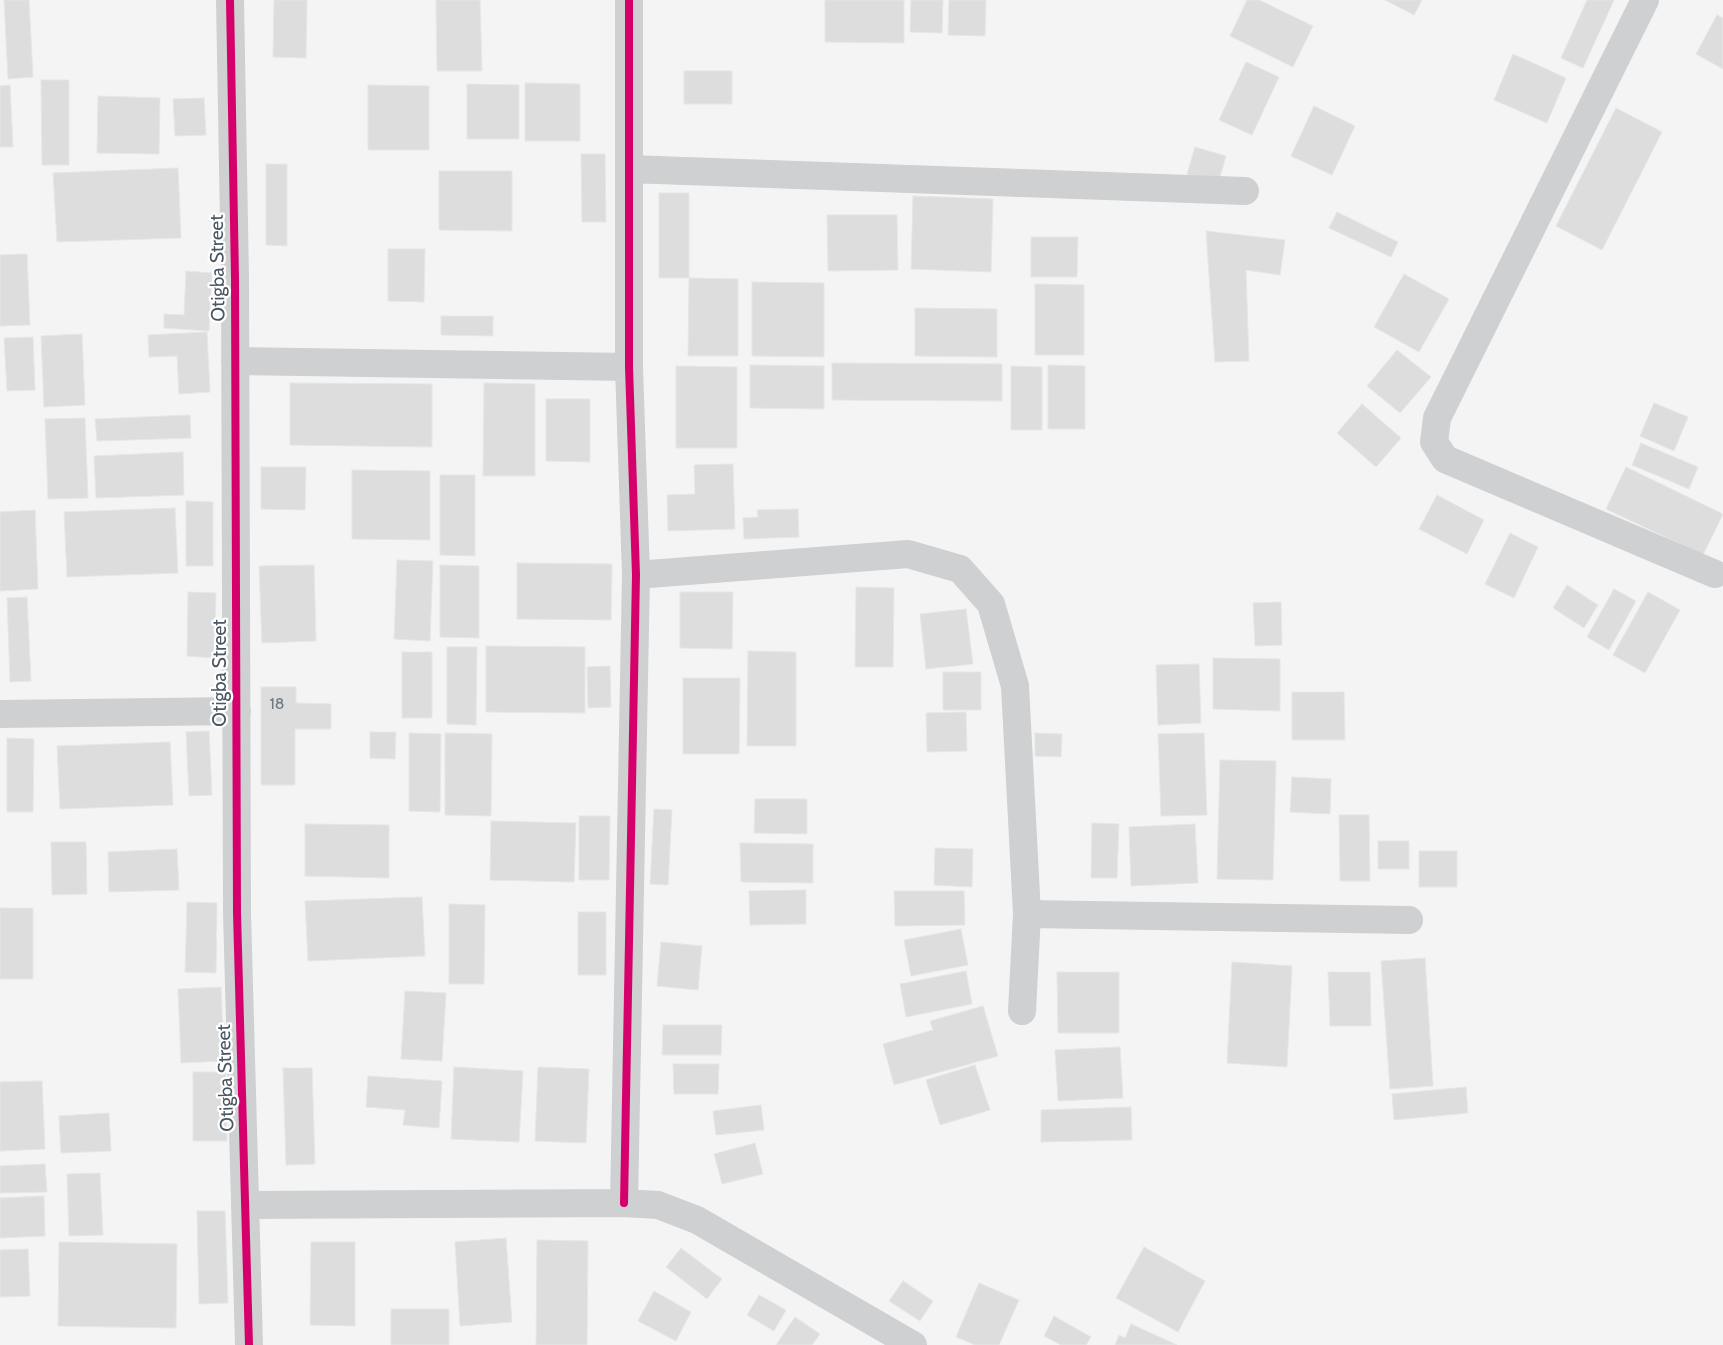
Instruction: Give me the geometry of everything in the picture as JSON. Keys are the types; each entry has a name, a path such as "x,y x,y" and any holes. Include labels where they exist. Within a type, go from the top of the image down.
{"street":[{"name":"Otigba Street","path":"230,0 235,361 237,913 249,1345"},
{"path":"624,1203 636,575 629,366 629,0"},
{"path":"1645,0 1438,418 1434,442 1445,459 1715,574"},
{"path":"628,168 1245,190"},
{"path":"235,361 629,366"},
{"path":"636,575 908,554 960,569 990,604 1015,686 1027,914 1022,1011"},
{"path":"0,714 237,711"},
{"path":"1027,914 1409,920"},
{"path":"246,1205 624,1203 658,1205 697,1220 913,1345"}],"building":[{"path":"4,0 29,0 33,77 8,79"},
{"path":"274,0 307,0 306,58 273,57"},
{"path":"436,0 480,0 482,71 437,71"},
{"path":"825,0 904,0 904,43 825,42"},
{"path":"911,0 943,0 942,33 910,32"},
{"path":"949,0 986,0 985,36 948,35"},
{"path":"1247,0 1259,0 1313,26 1293,67 1230,36"},
{"path":"1385,0 1422,0 1414,15"},
{"path":"1587,0 1614,0 1583,68 1561,58"},
{"path":"1717,15 1723,18 1723,69 1696,54"},
{"path":"1513,54 1566,78 1547,123 1494,100"},
{"path":"1246,62 1279,77 1252,135 1219,120"},
{"path":"684,71 732,71 732,104 684,104"},
{"path":"41,80 69,80 69,165 42,165"},
{"path":"525,83 580,84 580,141 525,141"},
{"path":"467,84 519,85 519,139 467,139"},
{"path":"10,85 13,147 0,147 0,86"},
{"path":"368,85 429,86 429,150 368,150"},
{"path":"98,96 160,98 159,154 97,153"},
{"path":"204,98 206,135 175,136 173,99"},
{"path":"1314,106 1355,126 1332,175 1291,156"},
{"path":"1616,108 1662,132 1602,250 1556,226"},
{"path":"1195,147 1226,156 1218,184 1187,174"},
{"path":"581,154 605,154 606,222 582,222"},
{"path":"266,164 287,164 287,246 266,245"},
{"path":"178,168 181,238 57,242 53,173"},
{"path":"439,171 512,171 512,231 439,230"},
{"path":"659,193 689,193 689,278 659,278"},
{"path":"913,196 993,199 991,272 911,269"},
{"path":"1337,212 1398,242 1391,257 1329,228"},
{"path":"827,215 897,215 898,270 828,271"},
{"path":"1206,231 1285,240 1280,275 1246,270 1249,361 1215,362"},
{"path":"1031,237 1078,237 1077,277 1031,277"},
{"path":"388,249 425,249 424,302 388,301"},
{"path":"27,254 30,325 0,326 0,255"},
{"path":"186,271 212,273 209,331 164,328 164,314 184,315"},
{"path":"1404,274 1449,299 1419,352 1374,327"},
{"path":"689,278 738,279 738,356 688,356"},
{"path":"752,282 824,283 824,357 752,356"},
{"path":"1035,284 1084,285 1084,355 1035,355"},
{"path":"915,308 997,309 997,357 915,356"},
{"path":"441,316 493,316 493,336 441,335"},
{"path":"207,332 210,392 179,394 177,356 149,357 148,335"},
{"path":"82,334 85,405 44,407 41,336"},
{"path":"33,337 35,390 7,391 4,338"},
{"path":"1397,350 1431,377 1400,413 1367,386"},
{"path":"832,363 1002,364 1002,401 832,400"},
{"path":"750,365 824,366 824,409 750,408"},
{"path":"1048,365 1085,366 1085,429 1048,429"},
{"path":"676,366 737,367 737,448 676,448"},
{"path":"1011,366 1042,367 1042,430 1011,430"},
{"path":"290,383 432,384 432,447 290,445"},
{"path":"484,383 535,384 535,476 483,476"},
{"path":"546,399 590,399 590,462 546,461"},
{"path":"1654,403 1688,417 1674,451 1640,436"},
{"path":"1362,404 1401,438 1376,467 1337,433"},
{"path":"190,415 191,438 97,441 95,419"},
{"path":"85,418 88,498 48,499 45,419"},
{"path":"1641,443 1698,467 1689,489 1632,465"},
{"path":"183,452 184,495 96,498 94,456"},
{"path":"733,464 735,529 668,531 667,495 695,494 694,465"},
{"path":"261,467 306,467 305,510 261,509"},
{"path":"1626,467 1723,514 1703,555 1606,509"},
{"path":"352,470 430,471 430,540 352,539"},
{"path":"440,475 475,475 475,556 440,555"},
{"path":"1437,495 1484,520 1467,554 1419,529"},
{"path":"186,501 213,502 213,566 186,566"},
{"path":"175,508 178,573 67,577 64,512"},
{"path":"798,509 799,537 744,539 743,518 758,517 757,510"},
{"path":"35,510 38,589 0,591 0,512"},
{"path":"1510,533 1538,547 1514,598 1485,584"},
{"path":"397,560 433,561 430,641 394,639"},
{"path":"517,563 612,564 611,620 517,619"},
{"path":"314,565 316,641 262,643 259,566"},
{"path":"440,565 479,566 479,638 440,637"},
{"path":"1567,585 1598,605 1584,628 1553,608"},
{"path":"856,587 894,588 893,667 855,667"},
{"path":"1614,589 1636,601 1609,650 1587,637"},
{"path":"188,592 216,593 214,658 187,656"},
{"path":"680,592 733,592 732,649 680,648"},
{"path":"1648,592 1680,610 1645,673 1613,655"},
{"path":"27,597 31,681 10,682 7,598"},
{"path":"1281,602 1282,645 1255,646 1253,603"},
{"path":"966,609 973,664 926,669 920,614"},
{"path":"486,646 585,647 585,713 486,712"},
{"path":"447,647 477,647 476,725 447,724"},
{"path":"748,651 796,652 796,746 747,746"},
{"path":"402,652 432,652 432,718 402,718"},
{"path":"1213,658 1280,659 1280,711 1213,709"},
{"path":"1199,664 1201,723 1158,725 1156,665"},
{"path":"610,666 611,707 588,708 587,667"},
{"path":"943,672 981,672 981,710 943,710"},
{"path":"683,678 740,678 739,754 683,754"},
{"path":"261,687 296,687 296,703 331,704 331,729 295,729 295,785 261,785"},
{"path":"1292,692 1344,692 1345,740 1292,740"},
{"path":"966,712 967,751 927,752 926,713"},
{"path":"209,731 212,795 189,796 186,732"},
{"path":"370,732 396,732 395,759 370,758"},
{"path":"409,733 441,734 440,812 409,811"},
{"path":"445,733 492,734 491,816 445,815"},
{"path":"1035,733 1062,734 1061,757 1035,756"},
{"path":"1204,733 1207,815 1161,816 1158,734"},
{"path":"7,738 34,739 33,812 7,812"},
{"path":"170,742 173,805 60,809 57,746"},
{"path":"1220,760 1276,761 1273,880 1217,879"},
{"path":"1292,777 1331,779 1330,814 1290,812"},
{"path":"755,799 807,799 807,834 754,833"},
{"path":"654,809 672,810 668,885 650,884"},
{"path":"1339,815 1369,815 1370,881 1340,881"},
{"path":"579,816 610,816 609,880 579,880"},
{"path":"491,821 576,823 574,882 490,880"},
{"path":"1092,823 1119,824 1117,878 1091,878"},
{"path":"305,824 389,825 389,878 305,876"},
{"path":"1195,824 1198,883 1131,886 1129,827"},
{"path":"1378,841 1409,841 1409,869 1378,869"},
{"path":"51,842 86,842 87,894 52,895"},
{"path":"740,843 813,844 813,883 741,882"},
{"path":"935,848 973,849 972,887 934,885"},
{"path":"177,849 179,890 109,892 108,852"},
{"path":"1419,851 1457,851 1457,887 1419,887"},
{"path":"806,890 806,924 750,925 749,891"},
{"path":"894,891 964,891 965,925 895,926"},
{"path":"422,897 425,956 308,961 305,901"},
{"path":"187,902 217,903 216,973 185,972"},
{"path":"449,904 485,905 484,984 449,984"},
{"path":"0,908 33,908 33,979 0,979"},
{"path":"578,912 606,912 606,975 578,975"},
{"path":"961,929 968,965 911,976 904,940"},
{"path":"661,942 702,946 698,990 657,986"},
{"path":"1425,958 1433,1086 1390,1089 1381,961"},
{"path":"1232,962 1292,966 1287,1067 1227,1063"},
{"path":"966,971 972,1004 906,1017 900,984"},
{"path":"1057,972 1119,972 1119,1033 1058,1033"},
{"path":"1328,972 1370,972 1371,1026 1330,1026"},
{"path":"221,987 224,1061 181,1063 178,989"},
{"path":"405,991 446,993 442,1061 401,1059"},
{"path":"983,1006 998,1056 894,1085 883,1044 933,1030 930,1021"},
{"path":"663,1025 722,1025 721,1055 662,1055"},
{"path":"1120,1047 1123,1098 1058,1101 1055,1050"},
{"path":"673,1064 719,1064 718,1094 674,1094"},
{"path":"975,1065 990,1110 940,1125 926,1080"},
{"path":"454,1067 523,1071 519,1142 451,1139"},
{"path":"538,1067 589,1069 586,1143 535,1141"},
{"path":"283,1068 312,1068 315,1164 286,1165"},
{"path":"193,1072 226,1072 227,1141 193,1141"},
{"path":"368,1076 442,1081 439,1128 403,1125 405,1110 366,1107"},
{"path":"42,1081 45,1149 0,1151 0,1082"},
{"path":"1466,1087 1468,1113 1394,1120 1392,1094"},
{"path":"761,1105 764,1130 716,1135 713,1111"},
{"path":"1131,1107 1132,1140 1041,1142 1041,1110"},
{"path":"109,1113 111,1151 61,1153 59,1116"},
{"path":"755,1143 763,1174 722,1184 714,1154"},
{"path":"45,1164 47,1192 0,1193 0,1166"},
{"path":"100,1173 103,1235 69,1236 67,1174"},
{"path":"44,1196 45,1236 0,1238 0,1198"},
{"path":"197,1211 225,1211 228,1303 199,1304"},
{"path":"506,1238 512,1322 460,1326 455,1242"},
{"path":"537,1240 588,1241 587,1345 536,1345"},
{"path":"59,1242 177,1244 176,1328 58,1326"},
{"path":"311,1242 355,1242 355,1326 310,1325"},
{"path":"1144,1247 1205,1281 1178,1332 1116,1298"},
{"path":"681,1248 722,1279 707,1299 666,1267"},
{"path":"28,1249 30,1296 0,1297 0,1250"},
{"path":"903,1281 933,1301 920,1321 889,1301"},
{"path":"979,1283 1019,1300 999,1345 975,1345 956,1337"},
{"path":"654,1291 691,1312 676,1341 638,1321"},
{"path":"759,1295 786,1310 774,1331 747,1315"},
{"path":"391,1309 449,1309 449,1345 391,1345"},
{"path":"1054,1316 1091,1337 1086,1345 1061,1345 1044,1336"},
{"path":"795,1317 820,1334 812,1345 776,1345"},
{"path":"1131,1324 1177,1345 1115,1345 1119,1335 1125,1338"}],"cycle path":[{"path":"230,0 235,278 237,913 249,1345"},
{"path":"624,1203 636,575 629,367 629,0"}]}
